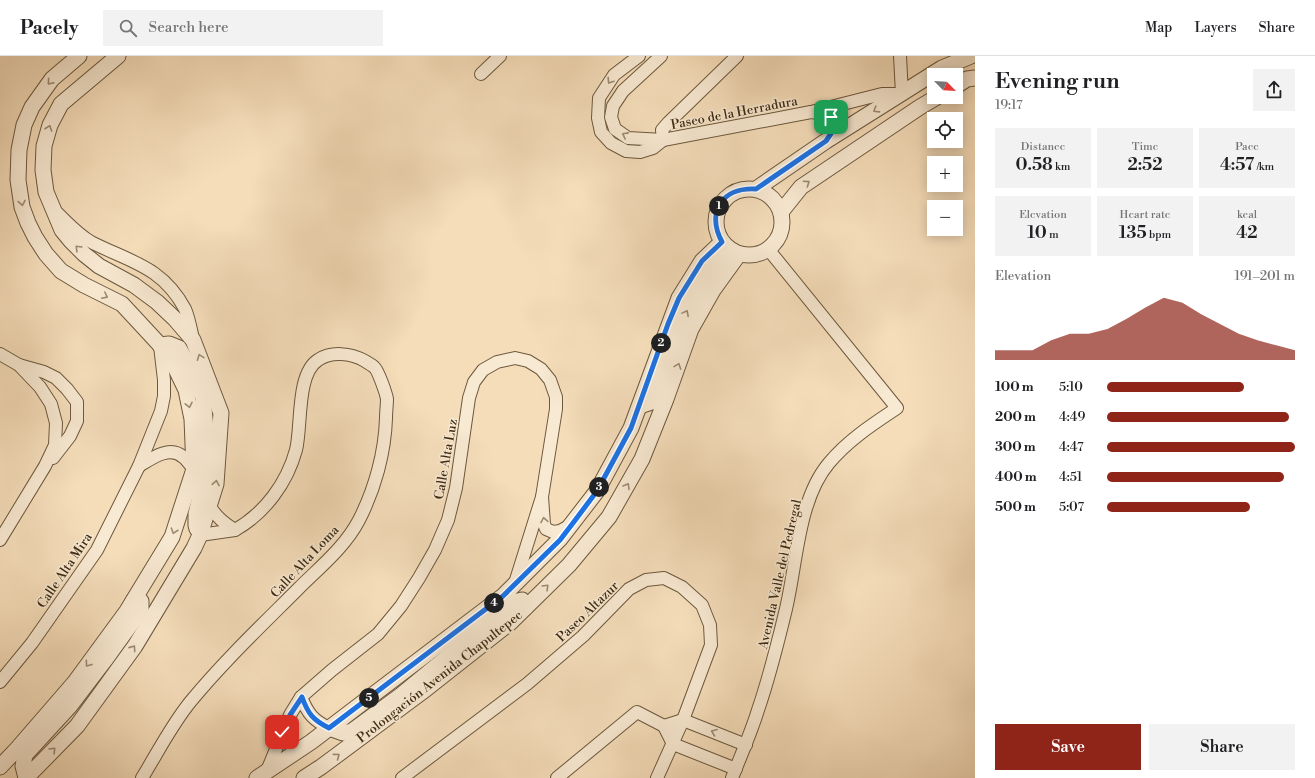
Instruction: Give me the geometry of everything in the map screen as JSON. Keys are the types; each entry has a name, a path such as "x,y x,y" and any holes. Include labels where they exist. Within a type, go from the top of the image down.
{"street":[{"path":"0,767 75,682 133,601 172,537 194,469 192,419 186,390 175,367 160,345 122,304 84,285 61,271 46,254 35,237 28,224 22,207 18,180 19,150 24,125 32,107 52,79 79,56"},
{"path":"118,56 61,104 50,125 44,146 43,170 46,192 62,230 71,241 99,266 134,285 157,302 175,319 193,340"},
{"path":"481,74 500,56"},
{"name":"Paseo de la Herradura","path":"639,56 614,75 599,98 598,118 601,132 611,142 626,151 640,152 647,150 653,148 663,140"},
{"name":"Paseo de la Herradura","path":"661,56 623,90 613,106 611,117 615,129 628,138 663,140 811,112 882,94 902,94"},
{"path":"663,140 662,130 668,123 737,56"},
{"path":"900,56 902,94"},
{"path":"756,189 826,141 942,68 971,56"},
{"path":"963,82 967,79 975,78"},
{"path":"781,212 801,188 927,103"},
{"name":"Paseo de la Herradura","path":"811,112 831,117 835,122 836,126 826,141"},
{"path":"745,188 756,189 767,193 775,201 781,212 782,223 780,233 775,242 768,249 759,254 749,256 730,248 716,231 715,220 718,208 724,199 734,192 745,188"},
{"path":"26,778 77,726 135,646 194,548 200,535 216,484 221,413 193,340 186,311 168,286 155,274 129,258 90,241 77,233 53,210"},
{"name":"Prolongación Avenida Chapultepec","path":"262,775 311,742 503,596 560,540 597,491 631,428 668,324 679,298 702,261 730,248"},
{"name":"Prolongación Avenida Chapultepec","path":"304,778 422,692 511,622 569,565 609,517 642,459 666,399 691,329 713,290 730,248"},
{"name":"Avenida Valle del Pedregal","path":"734,774 746,745 771,670 786,611 804,512 817,482 828,463 845,447 869,426 897,408 768,249"},
{"path":"160,345 170,344 179,348 203,397 207,440 205,475 196,514 196,525 200,535"},
{"name":"Calle Alta Mira","path":"0,682 32,643 97,550 139,466 160,411 164,396 164,380 160,345"},
{"path":"0,354 19,365 44,372 56,378 77,402 78,421 70,436 46,466 0,540"},
{"name":"Calle Alta Loma","path":"142,778 173,726 191,701 261,626 343,544 359,520 380,465 386,432 387,397 376,368 358,357 345,354 330,355 318,360 310,368 304,380 296,449 286,476 272,499 249,521 235,530 200,535"},
{"name":"Calle Alta Luz","path":"262,775 290,715 302,697 332,670 378,634 401,606 419,578 435,550 448,520 456,488 469,398 474,382 483,370 497,362 515,358 528,360 541,369 550,380 556,397 556,409 542,497 515,584"},
{"path":"19,365 40,387 51,404 56,423 55,445 46,466"},
{"path":"139,466 157,455 171,452 182,456 194,469"},
{"name":"Calle Alta Luz","path":"542,497 544,524 546,529 553,532 560,531 573,523"},
{"path":"209,505 214,515 224,524 235,530"},
{"name":"Paseo Altazur","path":"402,778 527,684 583,636 629,589 646,580 664,578 682,587 702,605 710,625 711,645 683,720 657,778"},
{"path":"26,778 23,766 25,755 70,706 131,624 141,607 141,601 139,599 133,601"},
{"path":"302,697 306,709 312,718 320,724 343,733 352,731 401,695 514,602 522,600 526,607"},
{"path":"557,778 637,712 664,726 673,744 734,774"},
{"path":"664,726 683,720 746,745"}],"route":[{"path":"282,732 295,706 302,697 306,709 312,718 329,728 503,596 560,540 597,491 631,428 668,324 679,298 702,261 722,242 716,231 715,220 718,208 724,199 734,192 745,188 756,189 826,141 836,126 831,117"}]}
